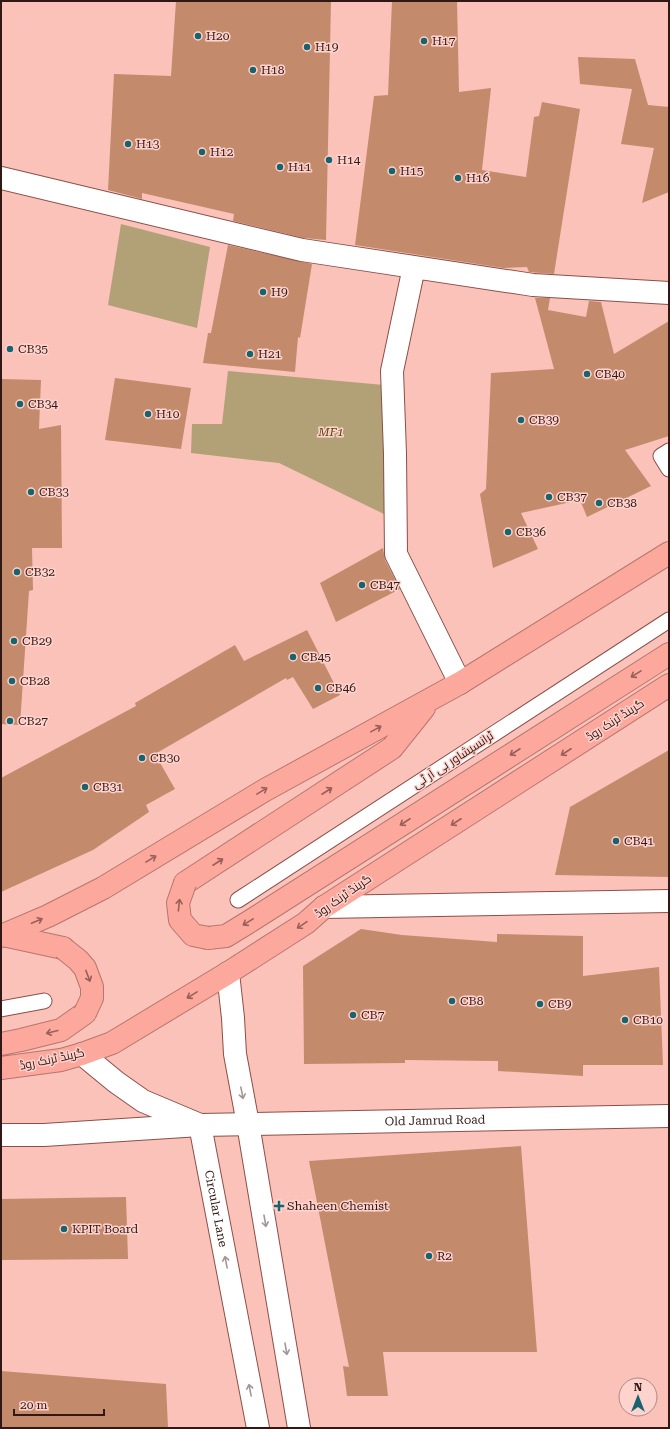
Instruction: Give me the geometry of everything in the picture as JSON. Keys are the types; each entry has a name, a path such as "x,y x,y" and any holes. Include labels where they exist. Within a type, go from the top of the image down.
{"highway":[{"path":"2,935 48,916 103,888 265,790 460,683 669,553"},
{"path":"431,699 392,748 185,883 178,903 180,920 193,935 208,938 226,936 669,654"},
{"name":"گرینڈ ٹرنک روڈ","path":"1,1068 61,1060 112,1043 228,973 306,923 324,907 669,685"},
{"path":"1,1044 61,1030 85,1013 92,998 92,987 85,968 78,960 63,948 2,935"}],"street":[{"path":"1,178 302,250 533,285 669,294"},
{"path":"414,268 392,370 396,554 460,683"},
{"path":"324,907 669,901"},
{"path":"228,973 235,1054 299,1428"},
{"path":"82,1054 116,1082 143,1101 200,1125"},
{"name":"Old Jamrud Road","path":"1,1135 44,1135 200,1125 669,1116"},
{"name":"Circular Lane","path":"200,1125 258,1428"}],"lane":[{"path":"669,451 661,456 669,469"},
{"name":"ٹرانسپشاور بی آر ٹی","path":"238,900 669,620"},
{"path":"1,1009 44,1001"}],"green space":[{"path":"121,224 210,247 197,328 108,305"},
{"name":"MF1","path":"228,371 384,385 384,514 279,463 191,453 192,424 222,424"}],"building":[{"path":"176,1 331,1 326,240 304,238 233,221 234,214 142,193 142,199 108,190 114,74 171,76"},
{"path":"392,1 457,1 459,92 491,88 482,170 526,177 534,117 539,116 542,102 580,109 554,274 529,272 527,267 503,268 355,245 374,96 388,95"},
{"path":"578,57 635,59 648,105 669,107 669,192 642,203 654,148 621,144 632,89 580,84"},
{"name":"H9","path":"228,245 312,264 300,338 298,337 295,372 203,363 208,333 211,333"},
{"path":"535,298 550,298 548,310 586,317 589,301 601,302 614,354 669,321 669,436 625,450 651,486 587,517 580,500 521,513 538,549 493,568 480,494 486,489 491,373 554,369"},
{"name":"H10","path":"115,378 191,388 181,449 105,440"},
{"path":"1,379 41,380 39,429 61,425 62,548 32,548 33,590 29,591 20,725 1,724"},
{"name":"CB47","path":"383,548 385,560 400,589 336,622 320,583"},
{"path":"307,630 340,695 313,709 293,677 287,680 286,678 155,754 175,789 146,805 149,812 93,850 1,892 1,778 136,706 135,703 235,645 244,661"},
{"name":"CB41","path":"669,750 669,877 555,875 570,807"},
{"path":"361,929 402,935 497,942 497,934 583,936 583,976 659,967 663,1065 583,1065 583,1076 498,1071 498,1061 405,1060 405,1063 304,1064 303,966"},
{"name":"R2","path":"521,1146 537,1352 383,1352 388,1396 347,1396 343,1366 349,1367 309,1161"},
{"name":"KPIT Board","path":"126,1197 128,1259 1,1260 1,1199"},
{"path":"1,1371 166,1384 168,1428 1,1428"}],"place":[{"name":"H20","path":"198,36"},
{"name":"H17","path":"424,41"},
{"name":"H19","path":"307,47"},
{"name":"H18","path":"253,70"},
{"name":"H13","path":"128,144"},
{"name":"H12","path":"202,152"},
{"name":"H14","path":"329,160"},
{"name":"H11","path":"280,167"},
{"name":"H15","path":"392,171"},
{"name":"H16","path":"458,178"},
{"name":"H9","path":"263,292"},
{"name":"CB35","path":"10,349"},
{"name":"H21","path":"250,354"},
{"name":"CB40","path":"587,374"},
{"name":"CB34","path":"20,404"},
{"name":"H10","path":"148,414"},
{"name":"CB39","path":"521,420"},
{"name":"CB33","path":"31,492"},
{"name":"CB37","path":"549,497"},
{"name":"CB38","path":"599,503"},
{"name":"CB36","path":"508,532"},
{"name":"CB32","path":"17,572"},
{"name":"CB47","path":"362,585"},
{"name":"CB29","path":"14,641"},
{"name":"CB45","path":"293,657"},
{"name":"CB28","path":"12,681"},
{"name":"CB46","path":"318,688"},
{"name":"CB27","path":"10,721"},
{"name":"CB30","path":"142,758"},
{"name":"CB31","path":"85,787"},
{"name":"CB41","path":"616,841"},
{"name":"CB8","path":"452,1001"},
{"name":"CB9","path":"540,1004"},
{"name":"CB7","path":"353,1015"},
{"name":"CB10","path":"625,1020"},
{"name":"Shaheen Chemist","path":"279,1206"},
{"name":"KPIT Board","path":"64,1229"},
{"name":"R2","path":"429,1256"}]}
